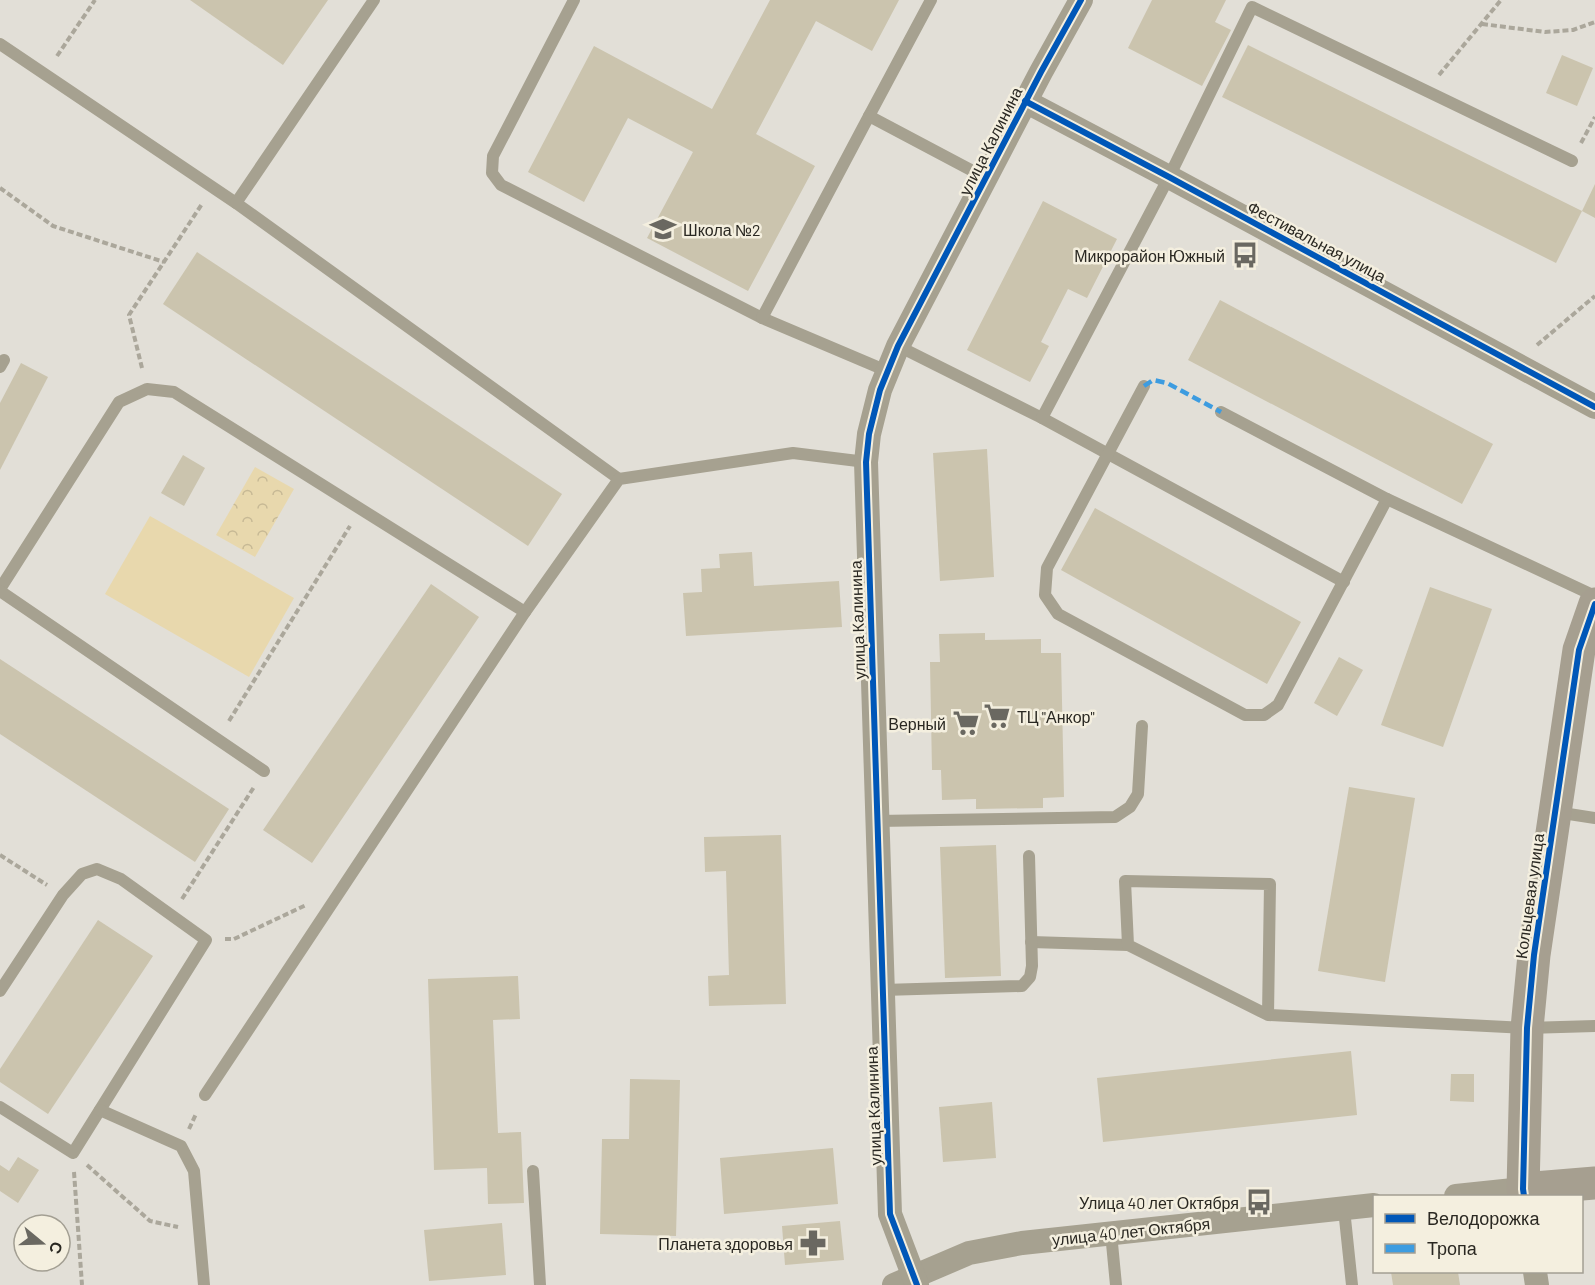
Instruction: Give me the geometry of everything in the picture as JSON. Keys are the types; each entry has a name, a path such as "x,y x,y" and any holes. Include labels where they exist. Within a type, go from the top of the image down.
{"street":[{"name":"улица Калинина","path":"908,1282 890,1214 866,462 880,390 898,346 1025,101 1081,0"},
{"name":"Фестивальная улица","path":"1025,101 1595,406"},
{"name":"Кольцевая улица","path":"1523,1193 1527,1029 1534,955 1579,650 1595,604"},
{"path":"1490,1195 1595,1183"},
{"name":"улица 40 лет Октября","path":"908,1282 969,1253 1022,1243 1373,1205"}],"lane":[{"path":"236,203 375,0"},
{"path":"574,0 493,156 492,173 501,185 762,318 887,371"},
{"path":"762,318 931,0"},
{"path":"1042,418 1168,177 1254,4 1572,161"},
{"path":"0,44 236,203 619,479 793,453 866,462"},
{"path":"869,116 987,178"},
{"path":"898,346 1042,418 1344,582"},
{"path":"1144,386 1047,568 1045,595 1058,614 1245,715 1264,715 1278,705 1388,499"},
{"path":"264,771 0,590 119,402 147,389 174,392 525,612"},
{"path":"1221,412 1388,499 1595,596"},
{"path":"205,1095 525,612 619,479"},
{"path":"878,821 1115,817 1130,807 1138,794 1142,726"},
{"path":"1555,811 1595,818"},
{"path":"883,990 1022,986 1030,977 1032,966 1029,856"},
{"path":"0,991 63,895 82,874 98,869 121,879 206,940 73,1153 0,1107"},
{"path":"1128,945 1125,881 1270,884 1268,1015"},
{"path":"1031,942 1128,945 1268,1015 1527,1029 1595,1026"},
{"path":"100,1110 181,1146 194,1171 204,1285"},
{"path":"533,1171 540,1285"},
{"path":"1344,1209 1352,1285"},
{"path":"1111,1233 1116,1285"}],"path":[{"path":"45,74 95,0"},
{"path":"1427,90 1501,0"},
{"path":"1481,24 1545,32 1573,30 1595,22"},
{"path":"1572,161 1595,117"},
{"path":"0,188 53,226 164,262"},
{"path":"147,389 129,315 213,188"},
{"path":"1515,362 1595,296"},
{"path":"218,740 361,509"},
{"path":"172,915 264,771"},
{"path":"0,855 63,895"},
{"path":"206,940 234,939 344,886"},
{"path":"181,1146 205,1095"},
{"path":"73,1153 150,1221 200,1232"},
{"path":"73,1153 82,1285"}],"green space":[{"path":"255,467 294,489 255,557 216,535"},
{"path":"150,516 294,598 249,677 105,594"}],"building":[{"path":"190,0 328,0 283,65"},
{"path":"770,0 899,0 872,51 816,21 756,134 815,166 748,291 647,238 693,152 628,118 584,202 528,172 594,46 712,109"},
{"path":"1152,0 1226,0 1215,22 1231,30 1202,86 1128,48"},
{"path":"1248,45 1582,211 1556,263 1222,97"},
{"path":"1562,55 1593,68 1577,106 1546,93"},
{"path":"1595,184 1595,218 1582,211"},
{"path":"1043,201 1117,239 1087,298 1068,289 1041,342 1049,346 1030,382 967,350"},
{"path":"197,252 562,494 528,546 163,304"},
{"path":"1220,300 1493,444 1462,504 1188,360"},
{"path":"21,363 48,377 0,470 0,403"},
{"path":"987,449 994,577 940,581 933,453"},
{"path":"183,455 205,468 184,506 161,493"},
{"path":"1095,508 1301,622 1267,684 1061,570"},
{"path":"752,552 754,586 839,581 842,627 686,636 683,593 702,592 701,569 720,568 719,554"},
{"path":"431,584 479,617 312,863 263,830"},
{"path":"1430,587 1492,609 1443,747 1381,725"},
{"name":"ТЦ \"Анкор\"","path":"985,633 985,640 1041,639 1041,653 1061,653 1064,797 1043,798 1043,808 976,809 976,799 942,800 941,770 932,770 930,662 940,662 939,634"},
{"path":"1339,657 1363,670 1337,716 1314,703"},
{"path":"0,659 229,809 195,862 0,734"},
{"path":"1349,787 1415,798 1385,982 1318,971"},
{"path":"781,835 786,1004 709,1006 708,976 729,975 726,871 705,872 704,837"},
{"path":"996,845 1001,976 945,978 940,847"},
{"path":"98,920 153,956 48,1114 0,1082 0,1069"},
{"path":"518,976 520,1019 493,1020 498,1133 521,1132 524,1203 488,1204 487,1168 434,1170 428,979"},
{"path":"1351,1051 1357,1115 1103,1142 1097,1078"},
{"path":"1451,1074 1474,1074 1474,1102 1450,1101"},
{"path":"630,1079 680,1080 676,1236 600,1234 602,1139 629,1139"},
{"path":"992,1102 996,1158 943,1162 939,1107"},
{"path":"833,1148 838,1204 724,1214 720,1158"},
{"path":"18,1157 39,1170 18,1203 0,1191 0,1165 9,1171"},
{"name":"Планета здоровья","path":"840,1221 844,1260 785,1265 782,1226"},
{"path":"502,1223 506,1275 429,1281 424,1230"},
{"path":"1391,1273 1458,1273 1460,1285 1393,1285"}],"marked path":[{"path":"1144,386 1153,380 1167,383 1221,412"}],"cycle path":[{"path":"917,1285 890,1214 866,462 869,434 880,390 898,346 1081,0"},
{"path":"1025,101 1595,407"},
{"path":"1524,1195 1527,1028 1534,955 1579,650 1595,604"}],"place":[{"name":"Школа №2","path":"663,229"},
{"name":"Микрорайон Южный","path":"1245,255"},
{"name":"ТЦ \"Анкор\"","path":"997,716"},
{"name":"Верный","path":"966,723"},
{"name":"Улица 40 лет Октября","path":"1259,1202"},
{"name":"Планета здоровья","path":"813,1243"}]}
